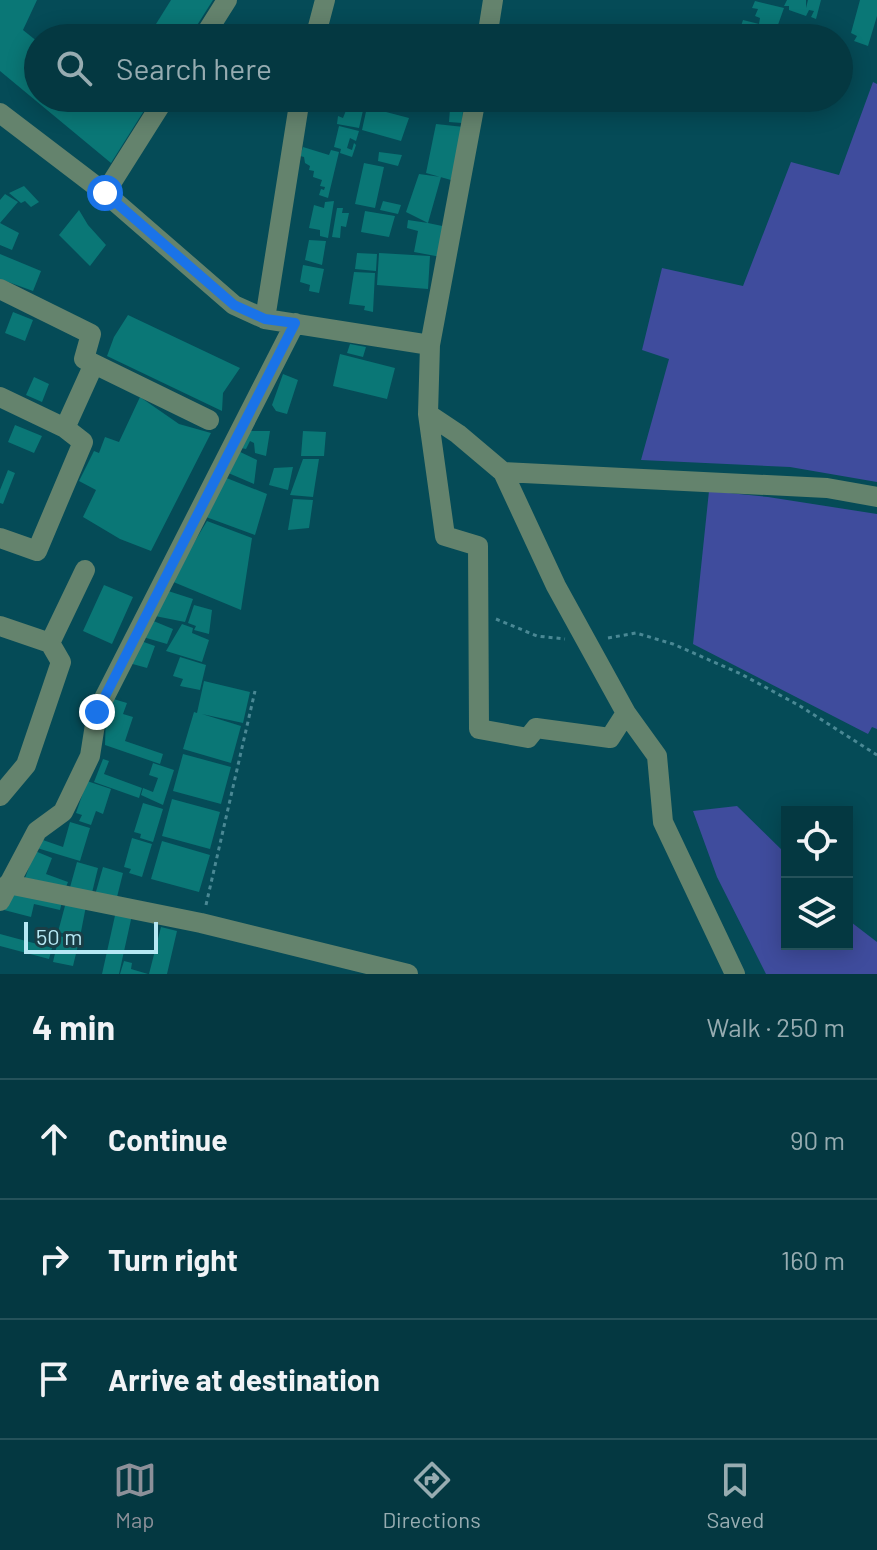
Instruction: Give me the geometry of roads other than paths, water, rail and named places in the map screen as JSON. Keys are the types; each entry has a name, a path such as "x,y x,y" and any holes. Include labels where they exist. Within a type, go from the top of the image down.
{"street":[{"path":"212,24 227,0"},
{"path":"319,24 325,0"},
{"path":"489,24 493,0"},
{"path":"105,193 156,112"},
{"path":"265,319 298,112"},
{"path":"473,112 430,345 428,414 445,536 478,546 479,729 528,738 536,728 610,738 626,713"},
{"path":"0,113 105,193 234,305 265,319 430,345"},
{"path":"0,289 91,334 84,359 209,420"},
{"path":"295,323 97,712 90,756 63,812 37,831 4,892 201,923 408,974"},
{"path":"65,428 94,364"},
{"path":"0,397 65,428 83,442 37,551 0,538"},
{"path":"428,414 458,434 503,472 556,586 626,713 657,756 663,822 735,974"},
{"path":"503,472 827,488 877,497"},
{"path":"50,643 85,570"},
{"path":"0,626 50,643 61,662 26,765 0,796"}]}
